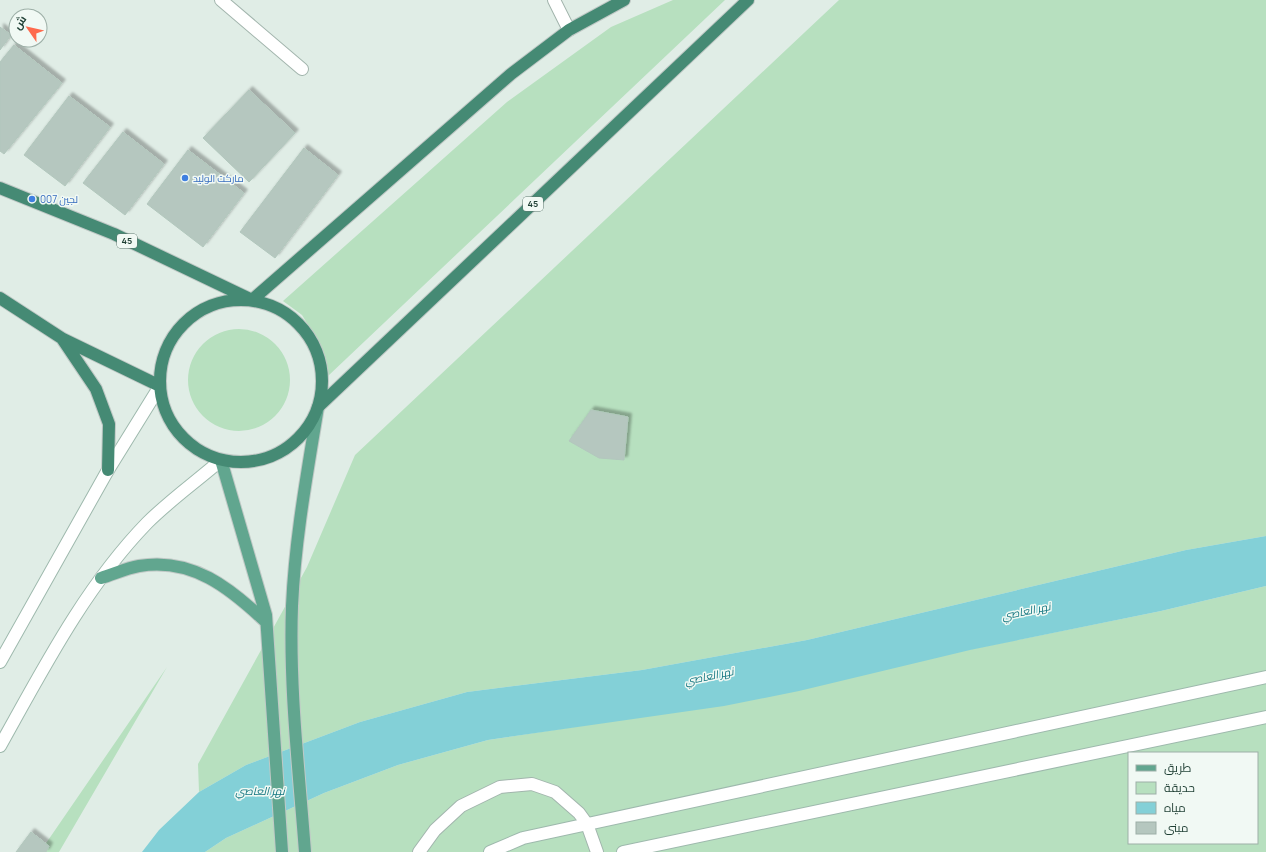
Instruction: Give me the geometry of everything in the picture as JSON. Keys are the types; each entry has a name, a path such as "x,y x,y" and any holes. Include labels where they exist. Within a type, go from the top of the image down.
{"highway":[{"path":"252,300 511,74 569,30 624,0"},
{"name":"45","path":"318,407 748,0"},
{"name":"45","path":"0,188 114,234 252,300"},
{"path":"0,298 63,339 160,386"},
{"path":"234,300 252,300 271,305 289,315 304,329 315,346 321,365 323,386 318,407 310,424 297,440 280,452 262,460 241,462 221,460 202,452 186,440 173,425 164,406 160,386 164,359 168,346 179,329 194,315 212,305 234,300"},
{"path":"63,339 96,389 110,424 108,470"}],"main road":[{"path":"222,0 302,69"},
{"path":"554,0 569,30"},
{"path":"0,662 108,470 160,386"},
{"path":"305,852 294,694 292,607 297,533 318,407"},
{"path":"0,746 51,655 101,578 148,523 221,460 266,615 282,852"},
{"path":"101,578 139,566 173,565 208,576 240,597 266,622"},
{"path":"490,852 523,838 1266,677"},
{"path":"623,852 1266,717"},
{"path":"419,852 435,830 461,806 500,787 532,784 555,792 579,813 586,824 597,852"}],"green space":[{"path":"673,0 725,0 328,376 319,343 302,315 283,301 507,102 611,27"},
{"path":"839,0 1266,0 1266,536 1186,550 807,640 642,670 467,692 360,722 246,765 199,792 198,764 307,567 355,455"},
{"path":"239,329 259,333 275,344 286,360 290,380 286,400 275,416 259,427 239,431 219,427 203,416 192,400 188,380 192,360 203,344 219,333"},
{"path":"1266,586 1266,852 205,852 226,838 324,793 398,765 488,740 619,720 1161,611"},
{"path":"167,667 59,852 40,852"}],"water":[{"name":"نهر العاصي","path":"1266,536 1266,586 1161,611 970,650 799,691 724,706 488,740 398,765 324,793 226,838 205,852 142,852 159,830 199,792 246,765 360,722 467,692 642,670 807,640 1186,550"}],"building":[{"path":"0,27 8,33 8,39 0,50"},
{"path":"12,48 18,48 62,83 4,154 0,151 0,62"},
{"path":"249,90 295,133 249,182 203,138"},
{"path":"69,96 110,127 65,186 24,155"},
{"path":"123,132 164,164 125,215 83,183"},
{"path":"304,148 338,175 275,258 240,232"},
{"path":"188,150 244,193 203,247 147,204"},
{"path":"591,410 628,417 624,460 599,458 569,441"},
{"path":"31,832 49,846 46,852 16,852"}],"place":[{"name":"ماركت الوليد","path":"185,178"},
{"name":"لجين 007","path":"32,199"}]}
